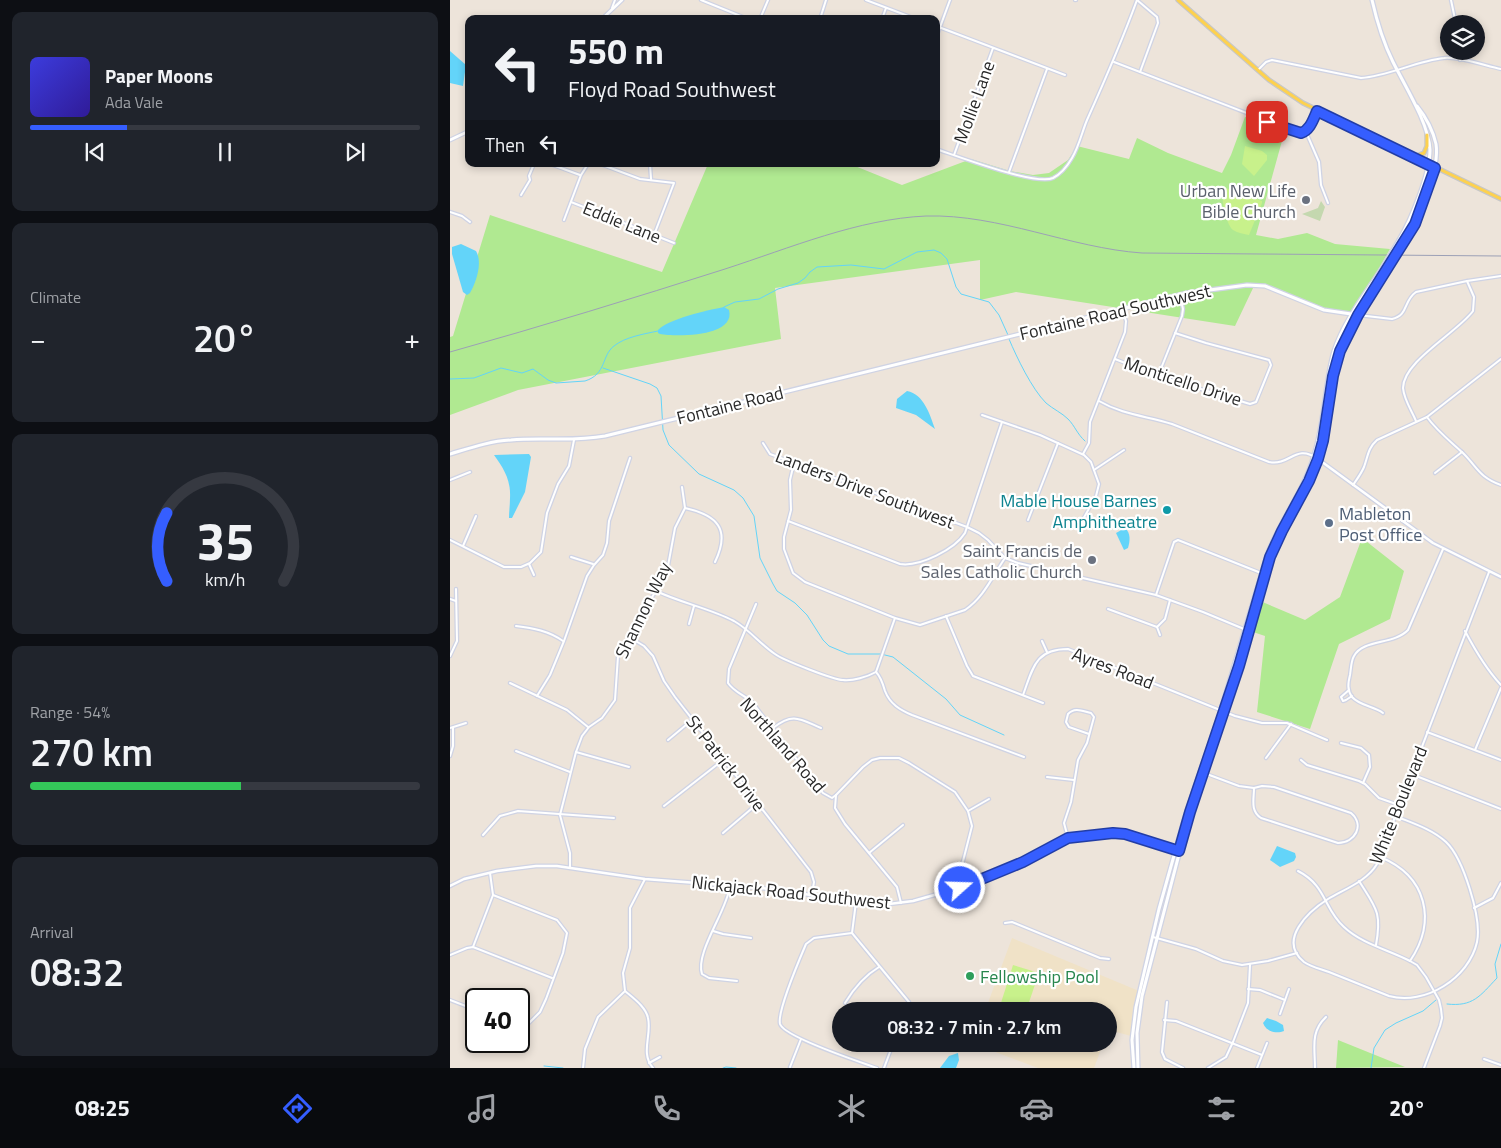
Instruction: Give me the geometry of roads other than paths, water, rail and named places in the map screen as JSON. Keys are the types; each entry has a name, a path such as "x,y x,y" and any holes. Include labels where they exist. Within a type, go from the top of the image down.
{"main road":[{"path":"1178,0 1288,94 1317,111 1501,199"},
{"path":"1177,851 1204,773 1272,552 1309,481 1318,459 1337,360 1345,339 1407,227 1429,165 1430,149 1427,135 1413,101 1381,36 1372,0"},
{"path":"1247,631 1261,573 1277,532 1302,485 1314,456 1331,364 1337,343 1352,314 1405,240 1419,215 1435,168 1436,145 1422,112 1413,101"},
{"path":"1412,157 1424,153 1427,146 1427,135"},
{"name":"Fontaine Road Southwest","path":"1008,338 1180,295 1214,288 1258,285 1324,310 1358,315"},
{"name":"Fontaine Road","path":"450,454 495,441 574,440 605,436 1008,338"},
{"path":"1134,1068 1132,1046 1134,1019 1154,937 1184,820 1223,711"},
{"path":"1138,1068 1136,1033 1139,1008 1154,937"}],"street":[{"path":"612,8 615,0"},
{"path":"606,15 622,0"},
{"path":"701,0 738,15"},
{"path":"762,15 768,0"},
{"path":"821,15 826,0"},
{"path":"866,0 905,15"},
{"path":"950,0 940,28 1065,75"},
{"path":"940,150 974,163 1009,172 1046,179 1053,178 1066,166 1076,150 1086,123 1114,62 1137,0 1158,17 1140,72"},
{"path":"1450,0 1454,15"},
{"path":"883,15 886,8"},
{"name":"Mollie Lane","path":"954,155 993,48"},
{"path":"1258,70 1266,62 1272,60 1362,78 1440,58"},
{"path":"1460,60 1501,69"},
{"path":"1114,62 1296,132 1306,132"},
{"path":"1009,172 1047,68"},
{"path":"1317,111 1306,132 1318,162 1321,184 1328,203"},
{"path":"450,140 465,133"},
{"path":"521,195 530,180 533,167"},
{"path":"558,167 581,175"},
{"path":"564,220 584,167"},
{"path":"608,167 640,179 674,183 654,235"},
{"path":"650,167 651,180"},
{"name":"Eddie Lane","path":"571,202 674,243"},
{"path":"450,212 462,216 470,222"},
{"name":"Fontaine Road Southwest","path":"1358,315 1396,318 1402,314 1411,296 1416,292 1501,276"},
{"path":"1416,421 1403,389 1406,375 1424,354 1473,311 1474,297 1467,281"},
{"path":"1158,376 1183,312 1180,295"},
{"path":"1082,454 1089,443 1089,427 1126,328 1122,309"},
{"name":"Monticello Drive","path":"1115,359 1158,376 1250,404 1256,402 1271,365 1269,360 1176,333"},
{"path":"1353,485 1362,472 1368,451 1377,440 1427,416 1501,359"},
{"path":"1099,402 1113,410 1164,422 1270,462 1280,463 1299,453 1307,453 1314,456 1443,549 1490,570 1501,577"},
{"path":"982,415 1059,442 1082,454 1091,462 1099,484 1096,496 1082,522"},
{"path":"1427,416 1482,476 1501,486"},
{"path":"788,521 892,561 910,566 955,545 962,538 1002,422"},
{"path":"450,540 504,567 521,567 529,564 541,552 547,513 558,484 570,466 574,440"},
{"path":"1028,520 1059,442"},
{"name":"Landers Drive Southwest","path":"763,443 770,454 979,533 1005,558 1018,563 1156,595 1247,631"},
{"path":"1094,470 1124,450"},
{"path":"1435,473 1462,452"},
{"path":"537,696 550,674 564,641 582,587 606,548 609,521 630,458"},
{"path":"794,463 790,480 790,517 784,537 784,549 792,572 805,582 895,618 920,624 965,610 982,595 1005,558"},
{"path":"450,480 470,472"},
{"path":"682,487 685,508 702,511 711,516 719,527 721,543 715,562"},
{"name":"Shannon Way","path":"570,868 570,853 560,815 576,752 582,736 602,718 615,700 618,656 656,591 668,566 676,528 685,508"},
{"path":"463,546 476,516"},
{"path":"1156,595 1169,554 1174,542 1178,540 1261,573"},
{"path":"1383,714 1378,709 1358,701 1352,696 1349,690 1352,662 1357,651 1363,647 1398,638 1408,630 1443,549"},
{"path":"571,557 594,565"},
{"path":"529,564 534,575"},
{"name":"White Boulevard","path":"1297,953 1294,940 1297,927 1308,914 1374,869 1490,570"},
{"path":"450,656 457,641 456,589"},
{"path":"656,591 674,600 728,618 745,628 781,658 838,680 849,680 876,672"},
{"path":"450,599 456,602"},
{"path":"1157,627 1165,619 1170,600"},
{"name":"Northland Road","path":"756,604 729,669 728,683 734,691 744,695 752,702 823,793 832,798 836,795"},
{"path":"689,624 694,606"},
{"path":"1108,608 1157,627 1160,634"},
{"path":"946,616 973,676 1043,703"},
{"path":"876,672 895,618"},
{"path":"516,626 544,631 556,635 564,641"},
{"path":"1465,631 1476,652 1501,686 1475,750"},
{"name":"St Patrick Drive","path":"629,637 644,646 653,656 664,681 692,720 811,872 814,882 812,894"},
{"path":"1042,641 1047,652"},
{"name":"Ayres Road","path":"1023,695 1035,664 1040,657 1047,652 1068,649 1255,722 1291,724"},
{"path":"876,672 891,701 903,711 1024,757"},
{"path":"510,684 567,710 589,728"},
{"path":"1349,690 1341,697 1343,700 1346,700 1352,696"},
{"path":"1068,838 1064,824 1071,802 1078,760 1089,734 1093,715 1075,709 1068,714 1066,722 1069,727 1089,734"},
{"path":"773,728 786,719 792,718 821,728"},
{"path":"668,740 692,720"},
{"path":"450,756 453,746 451,728 466,723"},
{"path":"1266,758 1287,732 1291,724 1327,740"},
{"path":"1427,732 1501,760"},
{"path":"1341,743 1361,748 1369,756 1370,767 1363,783"},
{"path":"516,751 571,772"},
{"path":"576,752 629,767"},
{"path":"901,903 897,887 838,814 835,804 836,795 872,760 899,758 955,792 968,811 972,826 962,865 960,888"},
{"path":"664,806 723,760"},
{"path":"1301,760 1307,765 1363,783 1379,798 1399,805"},
{"path":"1204,773 1239,786 1274,788 1351,813 1358,824 1356,834 1350,840 1338,843 1261,818 1254,811 1254,788"},
{"path":"1411,774 1501,809"},
{"path":"1046,777 1074,780"},
{"path":"968,811 989,799"},
{"path":"723,832 757,804"},
{"path":"483,834 500,816 523,811 614,818"},
{"path":"1154,937 1196,949 1235,964 1250,965 1297,953 1308,964 1396,998 1410,998 1444,987 1460,973 1474,952 1478,932 1477,918 1464,872 1453,849 1436,834 1395,816"},
{"path":"869,853 904,825"},
{"name":"Nickajack Road Southwest","path":"450,886 464,879 536,866 570,868 645,879 812,894 881,905 901,903 960,888 1023,862 1068,838 1113,833 1125,834 1177,851"},
{"path":"1380,856 1404,869 1416,885 1421,897 1424,913 1424,933 1418,949 1410,961"},
{"path":"1298,871 1313,880 1342,925 1357,937 1410,961 1421,970 1439,1000 1442,1018 1424,1068"},
{"path":"473,947 494,894 490,873"},
{"path":"645,879 630,908 630,948 623,973 625,992 642,1006 648,1018 647,1051 649,1063 653,1068"},
{"path":"1359,881 1379,917 1376,945"},
{"path":"1474,908 1493,898 1501,883"},
{"path":"730,886 727,902 703,955 701,971 702,974 709,978 737,980"},
{"path":"494,894 557,920 567,933 567,941 552,978 546,999 540,1012 530,1022"},
{"path":"856,902 852,933 909,1002"},
{"path":"1005,923 1012,922 1100,958 1109,959"},
{"path":"713,931 751,938"},
{"path":"852,933 814,938 806,944 779,1018 782,1028 801,1039 876,1068"},
{"path":"450,955 473,947 552,978"},
{"path":"1208,1068 1226,1057 1233,1042 1248,1003 1250,965"},
{"path":"846,1002 861,981 880,967"},
{"path":"1248,989 1260,990 1285,1000"},
{"path":"1280,1014 1289,989"},
{"path":"583,1068 586,1049 598,1017 625,992"},
{"path":"450,1000 465,1006"},
{"path":"1167,1002 1162,1052 1165,1058 1184,1068"},
{"path":"1316,1068 1314,1034 1318,1024 1326,1017"},
{"path":"1164,1020 1176,1021 1262,1055"},
{"path":"790,1067 801,1039"},
{"path":"1257,1068 1267,1044"},
{"path":"884,1068 890,1052"},
{"path":"649,1063 660,1057"},
{"path":"1484,1059 1501,1065"}],"water":[{"path":"450,51 465,64 465,72 463,86 450,83"},
{"path":"461,244 476,251 479,261 476,278 470,293 467,295 463,292 452,254 452,247"},
{"path":"724,307 729,310 729,319 723,326 714,330 691,335 658,333 658,330 670,322"},
{"path":"907,391 918,396 922,401 935,429 916,415 896,408 897,399"},
{"path":"529,454 531,457 525,492 512,518 509,518 510,498 508,480 494,455"},
{"path":"1125,528 1130,540 1128,548 1124,550 1116,533"},
{"path":"1277,846 1295,853 1294,861 1280,867 1270,860"},
{"path":"1267,1018 1283,1025 1284,1031 1275,1032 1269,1030 1263,1023"},
{"path":"958,1053 959,1060 956,1068 940,1068 949,1056"}],"waterway":[{"path":"724,307 735,302 759,299 778,289 798,283 817,267 851,265 884,269 917,252 934,250 941,253 947,259 956,287 961,294 989,302 999,315 1008,335"},
{"path":"450,379 474,378 501,368 522,373 533,369 548,380 556,383 585,381 597,374 610,350 618,343 635,336 658,331"},
{"path":"1009,339 1035,390 1046,403 1068,419 1085,441"},
{"path":"603,368 657,388 661,396 663,430 669,445 699,474 734,490 743,498 754,516 760,558 777,591 795,603 807,615 829,646 848,654 881,654 893,657 946,699 960,715 1004,735"},
{"path":"1447,1004 1470,1002 1481,995 1497,978 1495,964 1501,944"},
{"path":"1371,1068 1374,1048 1385,1030 1423,1011 1436,1000"},
{"path":"544,1066 563,1068"},
{"path":"723,1068 736,1068"}],"railway":[{"path":"450,352 657,291 824,236 901,218 926,216 981,220 1088,245 1142,253 1501,256"}],"place":[{"name":"Urban New Life Bible Church","path":"1306,200"},
{"name":"Mable House Barnes Amphitheatre","path":"1167,510"},
{"name":"Mableton Post Office","path":"1329,523"},
{"name":"Saint Francis de Sales Catholic Church","path":"1092,560"},
{"name":"Fellowship Pool","path":"970,976"}]}
